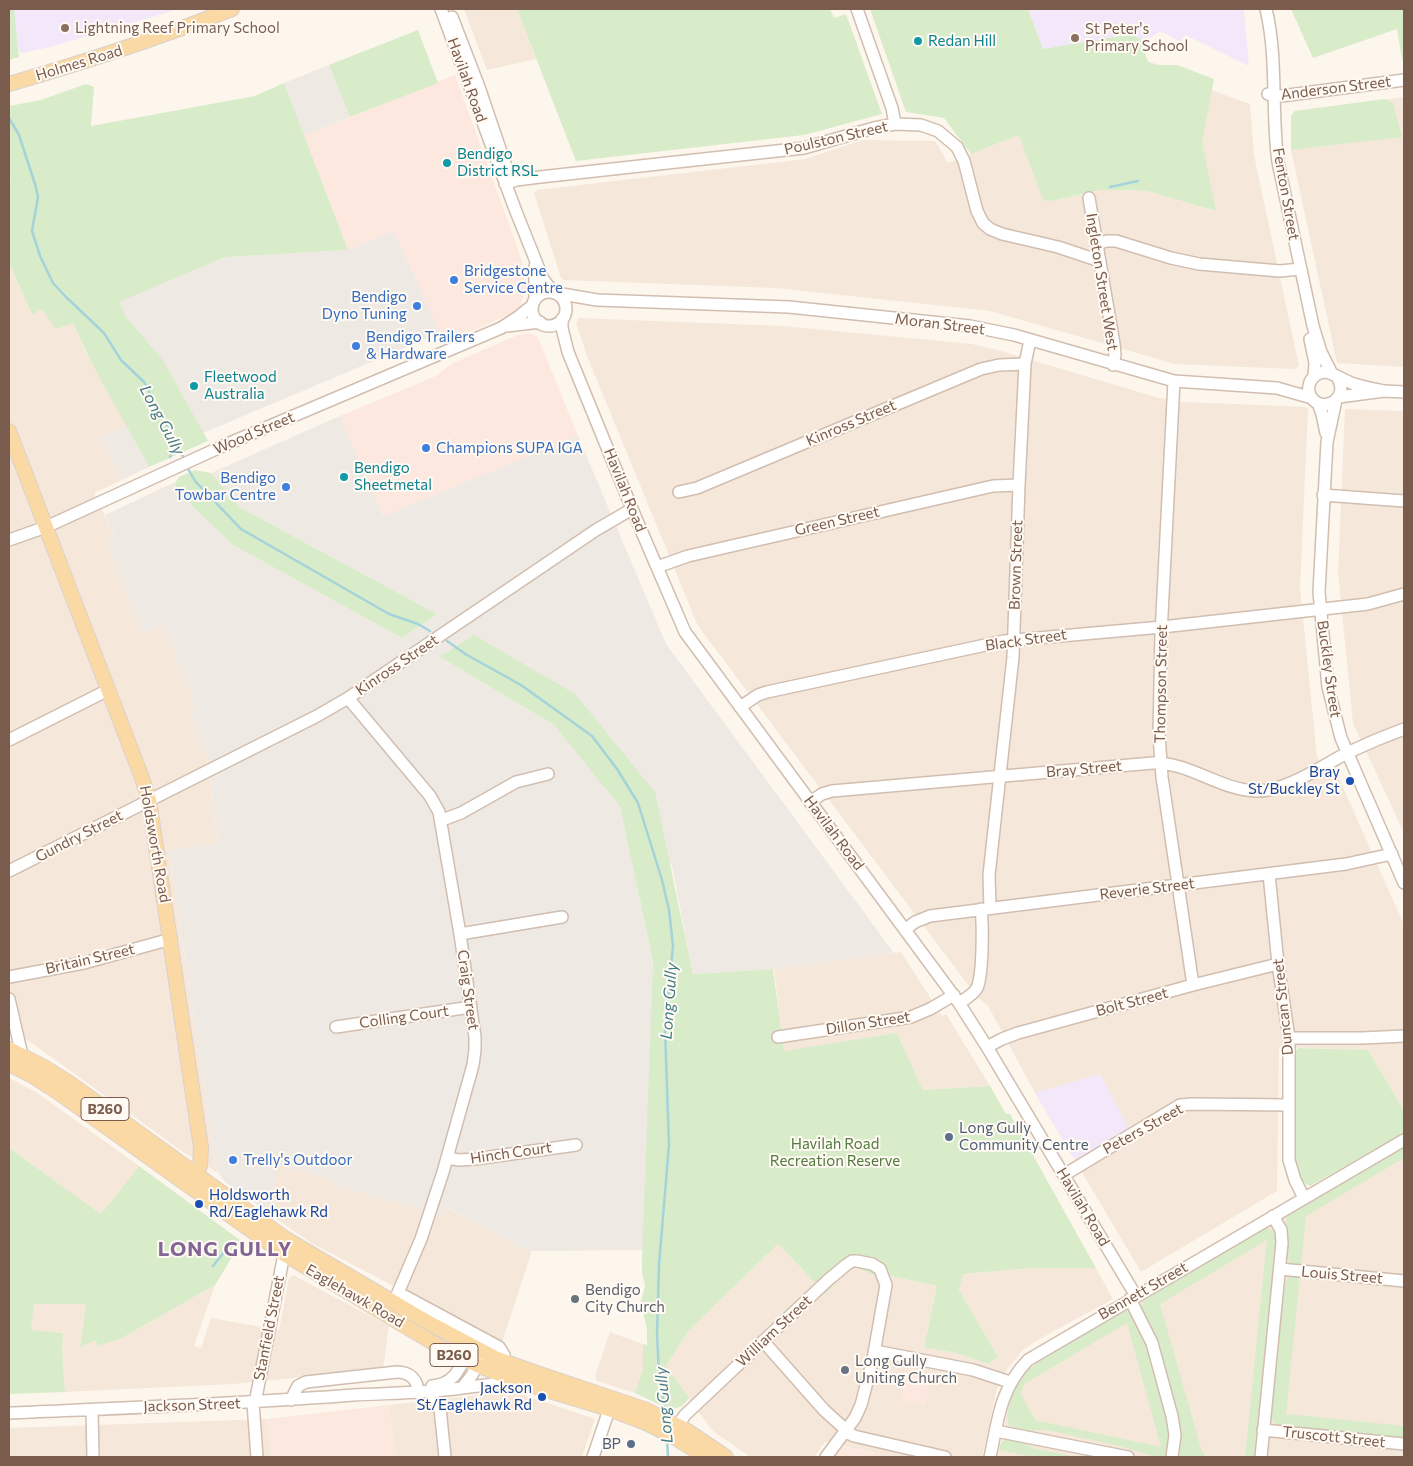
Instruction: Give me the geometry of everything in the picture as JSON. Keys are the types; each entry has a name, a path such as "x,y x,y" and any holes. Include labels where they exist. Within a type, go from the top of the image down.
{"main road":[{"name":"Holmes Road","path":"9,84 79,64 232,9"},
{"name":"Holdsworth Road","path":"9,431 150,800 201,1148 201,1164 193,1181"},
{"name":"Eaglehawk Road","path":"9,1049 71,1084 284,1254 445,1350 464,1360 517,1381 611,1403"},
{"name":"Eaglehawk Road","path":"9,1064 50,1087 193,1181 303,1250 396,1298 477,1349 504,1357 534,1372 668,1425 726,1457"},
{"path":"396,1298 393,1306 396,1312 445,1350"},
{"name":"Eaglehawk Road","path":"668,1425 706,1457"}],"street":[{"name":"Havilah Road","path":"441,9 535,259 545,281 555,293"},
{"name":"Havilah Road","path":"449,9 479,87 508,183"},
{"path":"857,9 896,124"},
{"name":"Fenton Street","path":"1260,9 1278,162 1315,363 1312,379"},
{"name":"Fenton Street","path":"1266,9 1271,38 1271,95"},
{"name":"Anderson Street","path":"1271,95 1322,91 1404,80"},
{"name":"Poulston Street","path":"508,183 540,177 804,148 851,134 896,124 910,124 938,131 952,141 964,161 980,218 990,228 1002,234 1058,247 1100,262"},
{"name":"Ingleton Street West","path":"1089,198 1114,344 1115,355 1113,365"},
{"path":"1096,244 1116,241 1171,258 1217,267 1297,270"},
{"name":"Havilah Road","path":"534,302 535,259"},
{"name":"Fenton Street","path":"1297,270 1316,336 1335,376"},
{"path":"543,293 555,293 564,300 564,315 555,324 543,324 534,315 534,302 543,293"},
{"name":"Moran Street","path":"555,293 597,300 789,307 970,326 1030,340 1174,381 1276,388 1315,400"},
{"name":"Moran Street","path":"564,315 576,305 597,300"},
{"name":"Wood Street","path":"9,540 46,527 178,466 501,328 518,318 534,302"},
{"name":"Havilah Road","path":"564,315 568,352"},
{"name":"Havilah Road","path":"543,324 558,337 568,352 685,632 956,999 988,1047 1064,1175 1133,1298 1152,1343 1172,1416 1175,1435 1172,1457"},
{"name":"Wood Street","path":"501,328 543,324"},
{"name":"Brown Street","path":"956,999 973,993 979,982 1014,640 1025,364 1030,340"},
{"name":"Kinross Street","path":"679,492 697,488 981,369 998,365 1025,364"},
{"path":"1384,391 1338,398 1328,404 1315,400 1309,390 1312,379 1323,372 1354,384 1384,391 1404,392"},
{"path":"1335,376 1341,387 1338,398"},
{"name":"Moran Street","path":"1276,388 1312,379"},
{"name":"Thompson Street","path":"1174,381 1159,710 1161,763 1193,985"},
{"name":"Buckley Street","path":"1338,398 1327,442 1323,495 1320,609 1328,687 1336,722 1348,753 1404,883"},
{"name":"Buckley Street","path":"1315,400 1324,420 1327,442"},
{"name":"Green Street","path":"657,568 688,556 985,487 1019,485"},
{"path":"1323,495 1404,501"},
{"name":"Kinross Street","path":"150,800 317,716 348,698 596,530 632,509"},
{"name":"Black Street","path":"740,708 758,695 767,692 1014,640 1162,628 1368,604 1404,594"},
{"path":"9,740 108,690"},
{"name":"Craig Street","path":"348,698 430,796 436,804 442,820 475,1044 474,1057 447,1158 421,1239 396,1298"},
{"name":"Bray Street","path":"810,802 822,794 832,791 1161,763 1182,768 1230,786 1266,791 1285,784 1385,736 1404,730"},
{"path":"442,820 461,813 516,782 548,774"},
{"name":"Gundry Street","path":"9,871 150,800"},
{"name":"Reverie Street","path":"906,929 919,920 930,916 1269,874 1357,862 1392,854"},
{"name":"Duncan Street","path":"1269,874 1278,964 1289,1038 1289,1160 1295,1180 1304,1198"},
{"path":"460,934 562,917"},
{"name":"Britain Street","path":"9,977 84,962 171,939"},
{"name":"Bolt Street","path":"988,1047 1018,1033 1193,985 1278,964"},
{"name":"Dillon Street","path":"778,1037 911,1017 956,999"},
{"path":"9,1000 22,1055"},
{"name":"Colling Court","path":"336,1027 471,1007"},
{"path":"1289,1038 1404,1036"},
{"name":"Peters Street","path":"1064,1175 1180,1105 1288,1105"},
{"name":"Bennett Street","path":"990,1457 1003,1400 1010,1382 1023,1365 1036,1353 1404,1140"},
{"name":"Hinch Court","path":"447,1158 459,1160 475,1159 576,1144"},
{"path":"1261,1457 1282,1236 1281,1230 1273,1216"},
{"name":"Stanfield Street","path":"258,1457 254,1403 284,1254"},
{"name":"William Street","path":"668,1425 685,1415 827,1281 852,1261 866,1262 880,1269 885,1281 886,1290 875,1350"},
{"name":"Louis Street","path":"1280,1269 1404,1281"},
{"name":"Eaglehawk Road","path":"396,1298 499,1347 504,1357"},
{"path":"763,1341 824,1410 854,1436 945,1457"},
{"path":"462,1388 477,1365 477,1349"},
{"name":"Jackson Street","path":"422,1391 448,1382 455,1376 464,1360 477,1349"},
{"path":"826,1457 860,1408 875,1350 973,1370 1010,1382"},
{"path":"291,1400 298,1386 306,1382 397,1372 412,1376 422,1391 440,1408"},
{"name":"Jackson Street","path":"9,1413 254,1403 391,1392 446,1390 517,1381"},
{"path":"445,1457 440,1408 446,1390"},
{"path":"593,1457 611,1403"},
{"path":"92,1410 93,1457"},
{"path":"996,1430 1128,1457"},
{"name":"Truscott Street","path":"1263,1430 1404,1444"}],"shaded area":[{"name":"Lightning Reef Primary School","path":"13,9 179,9 50,47 22,53 19,52"},
{"path":"464,9 517,9 536,59 487,70"},
{"name":"St Peter's Primary School","path":"1028,9 1244,9 1249,66 1185,35 1180,42 1161,31 1144,41 1132,34 1043,49"},
{"path":"329,65 350,117 304,136 284,83"},
{"path":"455,75 519,252 527,285 521,302 523,308 444,344 394,231 348,250 304,136"},
{"path":"1211,90 1250,104 1254,155 1299,366 1294,369 1175,364 990,311 776,288 564,280 561,278 534,193 537,190 805,159 863,140 935,141 948,163 1019,135 1053,201 1100,190 1147,191 1215,211 1202,142"},
{"path":"1404,97 1404,367 1337,363 1291,150 1291,116 1295,111"},
{"path":"394,231 440,333 203,433 163,360 126,317 118,302 225,257 348,250"},
{"path":"9,262 32,315 42,309 73,323 84,349 128,426 100,437 122,480 94,493 115,537 107,541 142,634 164,625 196,708 189,711 207,758 218,844 169,851 218,1173 183,1152 25,1038 9,1030"},
{"path":"579,318 783,326 972,344 1159,398 1185,402 1308,408 1300,589 1317,756 1326,779 1337,774 1404,925 1404,1111 1368,1050 1279,1047 1277,1191 1141,1272 1035,1093 988,1006 978,998 698,626 587,356 576,323"},
{"path":"530,333 539,340 578,436 383,516 340,416 436,376 453,363 518,335"},
{"path":"1345,409 1404,411 1404,833 1353,723 1338,572"},
{"path":"340,416 383,516 578,436 666,644 894,953 774,969 693,974 672,866 575,694 440,657 554,725 620,807 653,961 644,1250 531,1251 531,1254 446,1207 442,1217 418,1208 334,1185 332,1180 275,1163 274,1217 224,1181 216,1168 169,850 218,843 207,758 189,711 196,708 164,626 142,634 107,541 115,536 105,515 175,482 174,485 195,509 233,545 402,638 437,614 241,508 211,473"},
{"path":"128,426 149,467 122,480 100,437"},
{"path":"901,952 942,1016 946,1014 990,1086 923,1090 897,1033 784,1052 774,969"},
{"path":"1100,1074 1129,1128 1075,1160 1035,1093"},
{"path":"9,1078 36,1092 139,1166 101,1214 9,1148"},
{"path":"1404,1147 1404,1457 998,1457 1013,1392 1023,1376 1035,1363"},
{"path":"275,1163 332,1180 334,1185 441,1216 445,1207 531,1254 502,1342 311,1243 274,1217"},
{"path":"778,1244 826,1294 849,1269 854,1267 876,1276 890,1276 937,1286 924,1346 956,1353 989,1364 998,1357 959,1290 963,1274 1031,1268 1096,1268 1113,1299 1036,1341 1022,1351 1008,1368 997,1389 982,1457 874,1457 875,1453 825,1442 814,1457 750,1457 713,1431 665,1367 689,1330"},
{"path":"293,1275 389,1326 383,1369 234,1384 65,1392 62,1348 63,1333 31,1331 33,1304 86,1304 80,1346 96,1340 97,1346 120,1339 215,1285 194,1346 201,1348 211,1318 279,1330 289,1278"},
{"path":"610,1332 643,1344 643,1369 635,1393 597,1381 595,1376"},
{"path":"906,1374 931,1379 925,1405 901,1400"},
{"path":"512,1391 595,1419 582,1457 395,1457 389,1405"},
{"path":"389,1405 395,1457 271,1457 267,1419"},
{"path":"267,1419 271,1457 9,1457 9,1428"},
{"path":"840,1446 875,1453 874,1457 832,1457"}],"green space":[{"path":"9,9 14,9 19,57 9,60"},
{"path":"517,9 830,9 834,18 846,14 882,114 804,135 576,161"},
{"path":"870,9 1028,9 1043,49 1132,34 1144,41 1144,50 1148,62 1159,65 1177,65 1214,79 1202,142 1216,211 1147,191 1100,190 1052,201 1043,200 1019,135 971,154 944,118 906,112"},
{"path":"1291,9 1404,9 1404,59 1402,60 1397,29 1313,58"},
{"path":"418,30 438,83 350,117 329,65"},
{"path":"284,83 348,250 225,257 119,302 126,317 163,360 208,441 149,467 81,342 73,323 56,329 42,309 32,315 9,262 9,183 11,182 9,177 9,106 41,100 86,84 94,87 91,126 255,96"},
{"path":"1385,99 1393,103 1402,137 1291,150 1291,116 1295,111"},
{"path":"195,470 211,473 241,508 437,614 402,638 233,545 195,509 174,485 179,477"},
{"name":"Havilah Road Recreation Reserve","path":"474,635 575,694 655,792 693,974 773,969 784,1051 897,1033 923,1090 990,1086 1006,1114 1010,1114 1096,1268 1031,1268 963,1274 959,1290 998,1357 989,1364 956,1353 924,1347 937,1286 890,1276 876,1276 854,1267 848,1269 826,1294 778,1244 689,1330 666,1366 689,1398 682,1406 670,1410 635,1393 643,1369 643,1344 647,1345 647,1330 641,1301 645,1286 642,1260 653,961 620,807 554,725 440,657"},
{"path":"1298,1048 1368,1050 1404,1111 1404,1133 1310,1186 1305,1184 1299,1176 1294,1157 1293,1058"},
{"path":"1404,1147 1404,1158 1306,1216 1301,1267 1290,1263 1287,1256 1288,1234 1285,1224 1287,1215"},
{"path":"9,1148 101,1214 139,1166 244,1243 234,1254 215,1285 120,1339 97,1346 96,1340 80,1347 86,1304 34,1304 31,1330 63,1333 62,1348 65,1392 9,1394"},
{"path":"1265,1228 1274,1231 1276,1240 1254,1457 1245,1457 1267,1240 1160,1304 1202,1452 1205,1456 1210,1457 1178,1457 1180,1434 1177,1412 1159,1348 1141,1307 1145,1298"},
{"path":"1290,1275 1300,1275 1286,1414 1404,1426 1404,1438 1279,1426 1273,1422 1271,1413 1285,1282"},
{"path":"1127,1311 1134,1318 1154,1366 1169,1430 1169,1443 1165,1456 1157,1457 1119,1446 1047,1430 1023,1431 1010,1426 1007,1419 1009,1405 1016,1386 1027,1371 1045,1357 1121,1312","holes":["1127,1323 1161,1447 1035,1420 1021,1394 1024,1384"]},
{"path":"1007,1439 1024,1442 1033,1448 1076,1457 1034,1457 999,1450 1001,1443"}],"waterway":[{"name":"Long Gully","path":"9,118 19,135 35,184 38,197 32,231 40,256 53,283 104,333 121,360 144,382 148,388 151,401 173,434 184,459"},
{"path":"1110,187 1138,181"},
{"path":"170,457 175,442"},
{"name":"Long Gully","path":"187,467 195,481 241,529 389,614 418,624 430,631"},
{"name":"Long Gully","path":"447,641 467,655 521,685 592,736 617,769 638,803 662,880 669,910 673,946 665,1030 669,1145 659,1265 657,1335 659,1373 665,1413"},
{"path":"213,1266 232,1242"},
{"name":"Long Gully","path":"667,1439 668,1457"}],"place":[{"name":"Lightning Reef Primary School","path":"65,28"},
{"name":"St Peter's Primary School","path":"1075,38"},
{"name":"Redan Hill","path":"918,41"},
{"name":"Bendigo District RSL","path":"447,163"},
{"name":"Bridgestone Service Centre","path":"454,280"},
{"name":"Bendigo Dyno Tuning","path":"417,306"},
{"name":"Bendigo Trailers & Hardware","path":"356,346"},
{"name":"Fleetwood Australia","path":"194,386"},
{"name":"Champions SUPA IGA","path":"426,448"},
{"name":"Bendigo Sheetmetal","path":"344,477"},
{"name":"Bendigo Towbar Centre","path":"286,487"},
{"name":"Bray St/Buckley St","path":"1350,781"},
{"name":"Long Gully Community Centre","path":"949,1137"},
{"name":"Trelly's Outdoor","path":"233,1160"},
{"name":"Holdsworth Rd/Eaglehawk Rd","path":"199,1204"},
{"name":"Bendigo City Church","path":"575,1299"},
{"name":"Long Gully Uniting Church","path":"845,1370"},
{"name":"Jackson St/Eaglehawk Rd","path":"542,1397"},
{"name":"BP","path":"631,1444"}],"district":[{"name":"LONG GULLY","path":"225,1249"}]}
